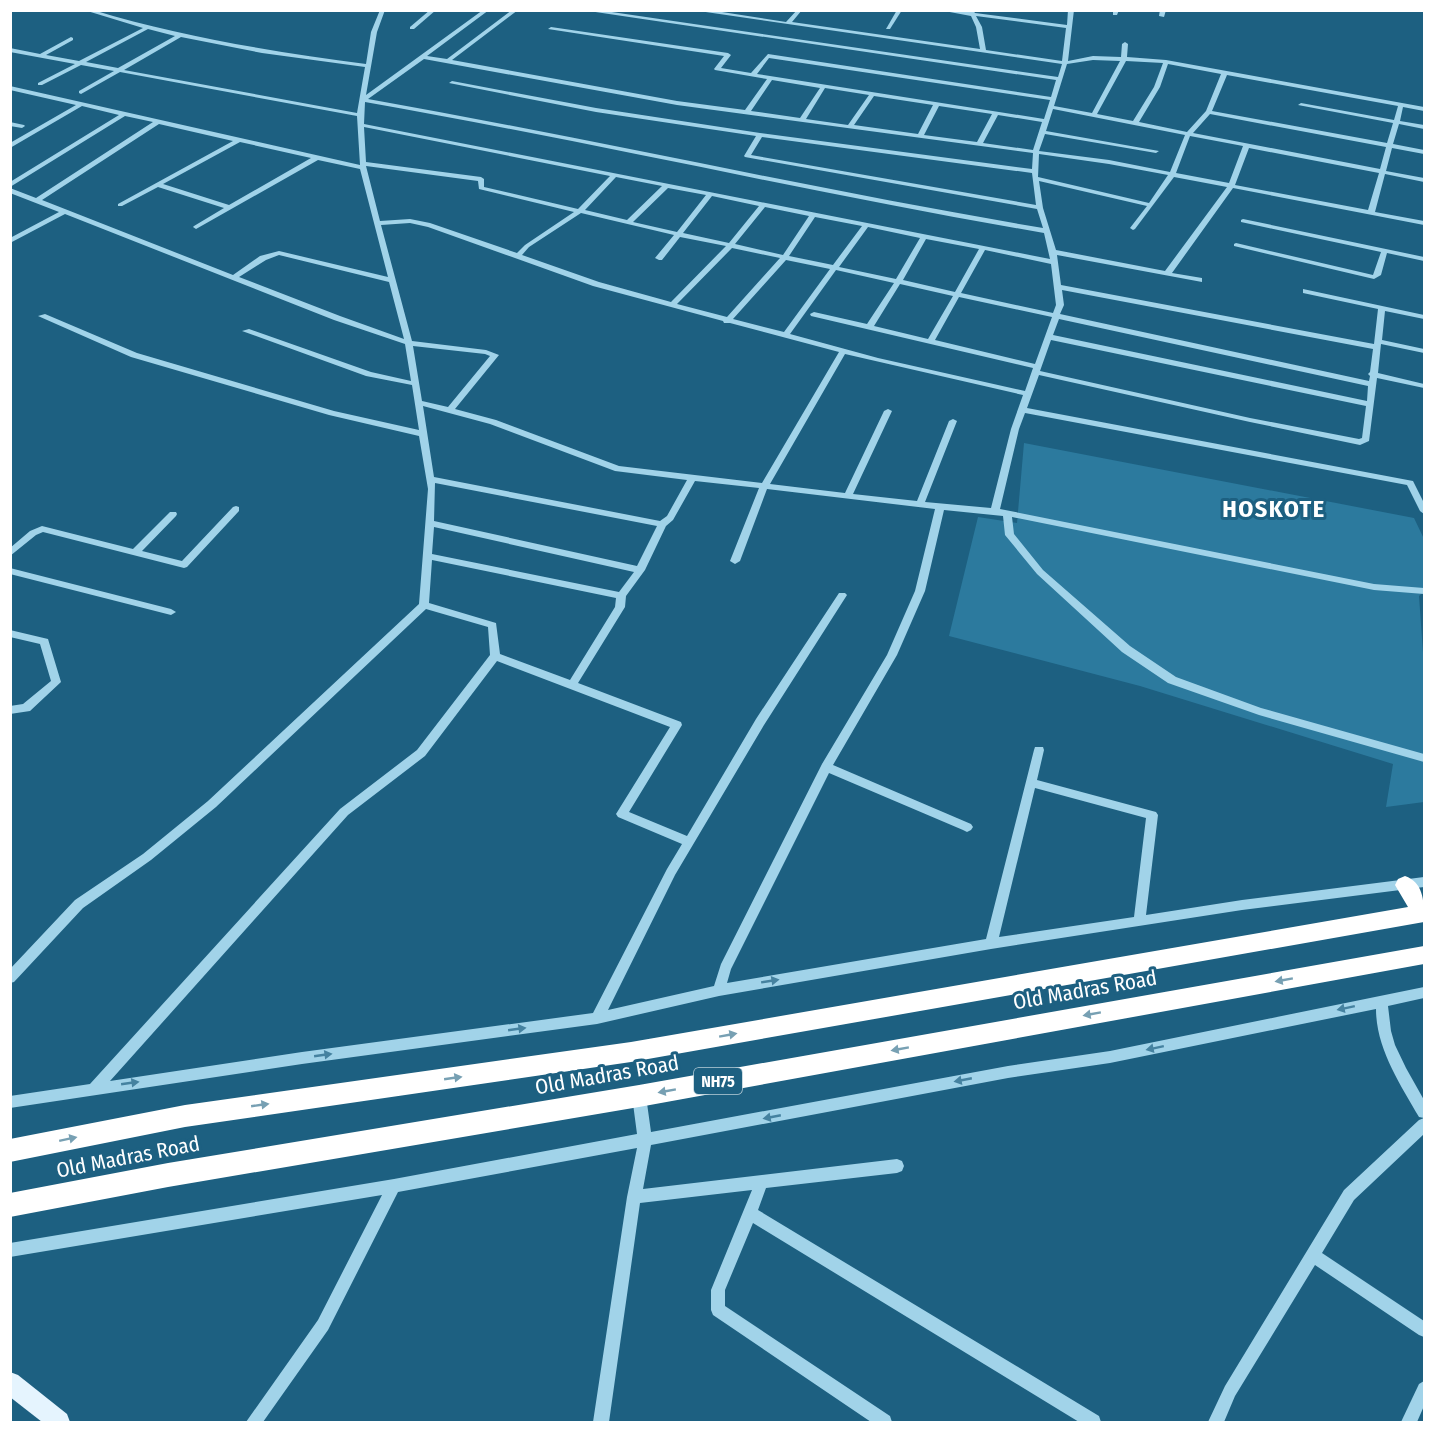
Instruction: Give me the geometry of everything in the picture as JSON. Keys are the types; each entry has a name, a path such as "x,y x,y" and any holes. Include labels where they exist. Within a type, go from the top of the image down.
{"highway":[{"path":"1415,884 1424,913"},
{"name":"Old Madras Road","path":"10,1151 185,1116 631,1052 1424,913"},
{"name":"Old Madras Road","path":"10,1205 168,1175 639,1096 1425,955"}],"main road":[{"path":"10,1383 59,1422"}],"street":[{"path":"86,10 146,29 179,36 293,56 369,66"},
{"path":"10,978 79,904 147,857 212,804 424,605 432,489 409,343 363,166 361,120 363,100 374,32 383,10"},
{"path":"412,28 435,10"},
{"path":"363,100 487,10"},
{"path":"448,61 516,10"},
{"path":"584,10 1061,79"},
{"path":"694,10 1065,63 1093,58 1166,62 1425,109"},
{"path":"743,17 749,10"},
{"path":"787,24 800,10"},
{"path":"888,28 900,10"},
{"path":"940,10 994,13 1069,27"},
{"path":"995,511 1022,410 1060,305 1053,252 1040,208 1035,175 1036,151 1065,63 1071,10"},
{"path":"972,13 979,27 983,51"},
{"path":"40,84 146,29"},
{"path":"551,29 728,55 717,69 1047,121"},
{"path":"81,92 179,36"},
{"path":"40,56 71,39"},
{"path":"1094,115 1124,59 1125,44"},
{"path":"10,50 120,70 615,175 1054,262"},
{"path":"753,75 768,56 916,78 1053,103 1094,115 1425,180"},
{"path":"424,57 677,103 1036,151 1172,174 1425,223"},
{"path":"916,78 928,60"},
{"path":"1135,123 1157,87 1166,62"},
{"path":"1133,228 1172,174 1188,134 1209,112 1225,72"},
{"path":"747,112 771,78"},
{"path":"452,83 607,112 1035,175 1151,205"},
{"path":"802,120 824,86"},
{"path":"10,88 316,158 363,166 481,179 481,188 628,223 1371,384"},
{"path":"850,126 873,94"},
{"path":"363,100 549,133 919,210 1046,231"},
{"path":"920,136 937,104"},
{"path":"10,146 82,105"},
{"path":"1301,105 1425,128"},
{"path":"1371,213 1401,105"},
{"path":"1209,112 1425,152"},
{"path":"979,144 996,113"},
{"path":"10,185 124,114"},
{"path":"36,201 157,122"},
{"path":"10,124 22,126"},
{"path":"1043,132 1156,151"},
{"path":"736,172 760,135"},
{"path":"120,205 239,140"},
{"path":"1167,274 1231,186 1247,146"},
{"path":"747,156 1040,208"},
{"path":"196,227 316,158"},
{"path":"518,256 527,246 580,211 615,175"},
{"path":"157,184 230,208"},
{"path":"628,223 667,185"},
{"path":"10,190 337,318 409,343 495,355 450,410"},
{"path":"659,258 711,194"},
{"path":"672,305 730,246 764,204"},
{"path":"10,241 63,212"},
{"path":"727,321 784,258 814,214"},
{"path":"377,223 410,221 430,225 596,284 843,351 1028,394"},
{"path":"1243,221 1425,259"},
{"path":"785,336 866,225"},
{"path":"870,326 924,236"},
{"path":"1236,245 1374,277 1385,250"},
{"path":"931,341 983,248"},
{"path":"1053,252 1199,280"},
{"path":"235,277 263,258 279,253 393,279"},
{"path":"1058,287 1425,351"},
{"path":"1306,291 1425,317"},
{"path":"814,314 1250,420 1360,441 1366,439 1372,374 1382,308"},
{"path":"42,316 134,355 333,413 423,434"},
{"path":"246,331 369,374 416,384"},
{"path":"1050,337 1369,404"},
{"path":"735,561 764,487 843,351"},
{"path":"1372,374 1425,386"},
{"path":"418,402 493,422 618,469 940,507 995,511 1007,516 1350,582 1425,591"},
{"path":"1022,410 1410,483 1425,511"},
{"path":"848,496 888,411"},
{"path":"920,504 953,421"},
{"path":"572,685 620,607 621,596 640,570 662,524 670,518 692,478"},
{"path":"430,479 662,524"},
{"path":"719,990 725,968 826,767 892,655 920,591 940,507"},
{"path":"10,553 33,533 42,530 184,565 236,509"},
{"path":"135,553 173,514"},
{"path":"1007,516 1010,535 1040,572 1126,648 1172,680 1259,711 1425,758"},
{"path":"429,523 640,570"},
{"path":"427,556 621,596"},
{"path":"10,571 171,612"},
{"path":"597,1018 671,872 760,722 842,595"},
{"path":"96,1088 344,812 421,753 495,656 493,625 424,605"},
{"path":"10,633 44,642 56,682 26,708 10,710"},
{"path":"495,656 677,725 622,814 690,843"},
{"path":"992,944 1038,750"},
{"path":"826,767 968,826"},
{"path":"1031,783 1152,815 1139,921"},
{"path":"10,1102 597,1018 719,990 992,944 1242,905 1415,884"},
{"path":"10,1250 394,1186 1008,1072 1110,1057 1425,993"},
{"path":"1382,1001 1383,1030 1396,1062 1425,1112"},
{"path":"601,1422 634,1197 645,1141 639,1096"},
{"path":"1216,1422 1230,1391 1349,1195 1425,1125"},
{"path":"634,1197 897,1166"},
{"path":"762,1182 718,1290 718,1310 884,1422"},
{"path":"254,1422 323,1325 394,1186"},
{"path":"750,1213 1093,1422"},
{"path":"1312,1255 1425,1330"},
{"path":"1409,1422 1425,1389"}],"shaded area":[{"path":"1024,443 1414,518 1424,539 1424,591 1419,596 1424,667 1424,802 1386,807 1393,764 1140,686 949,636 978,517 1017,523"}],"district":[{"name":"HOSKOTE","path":"1274,509"}]}
